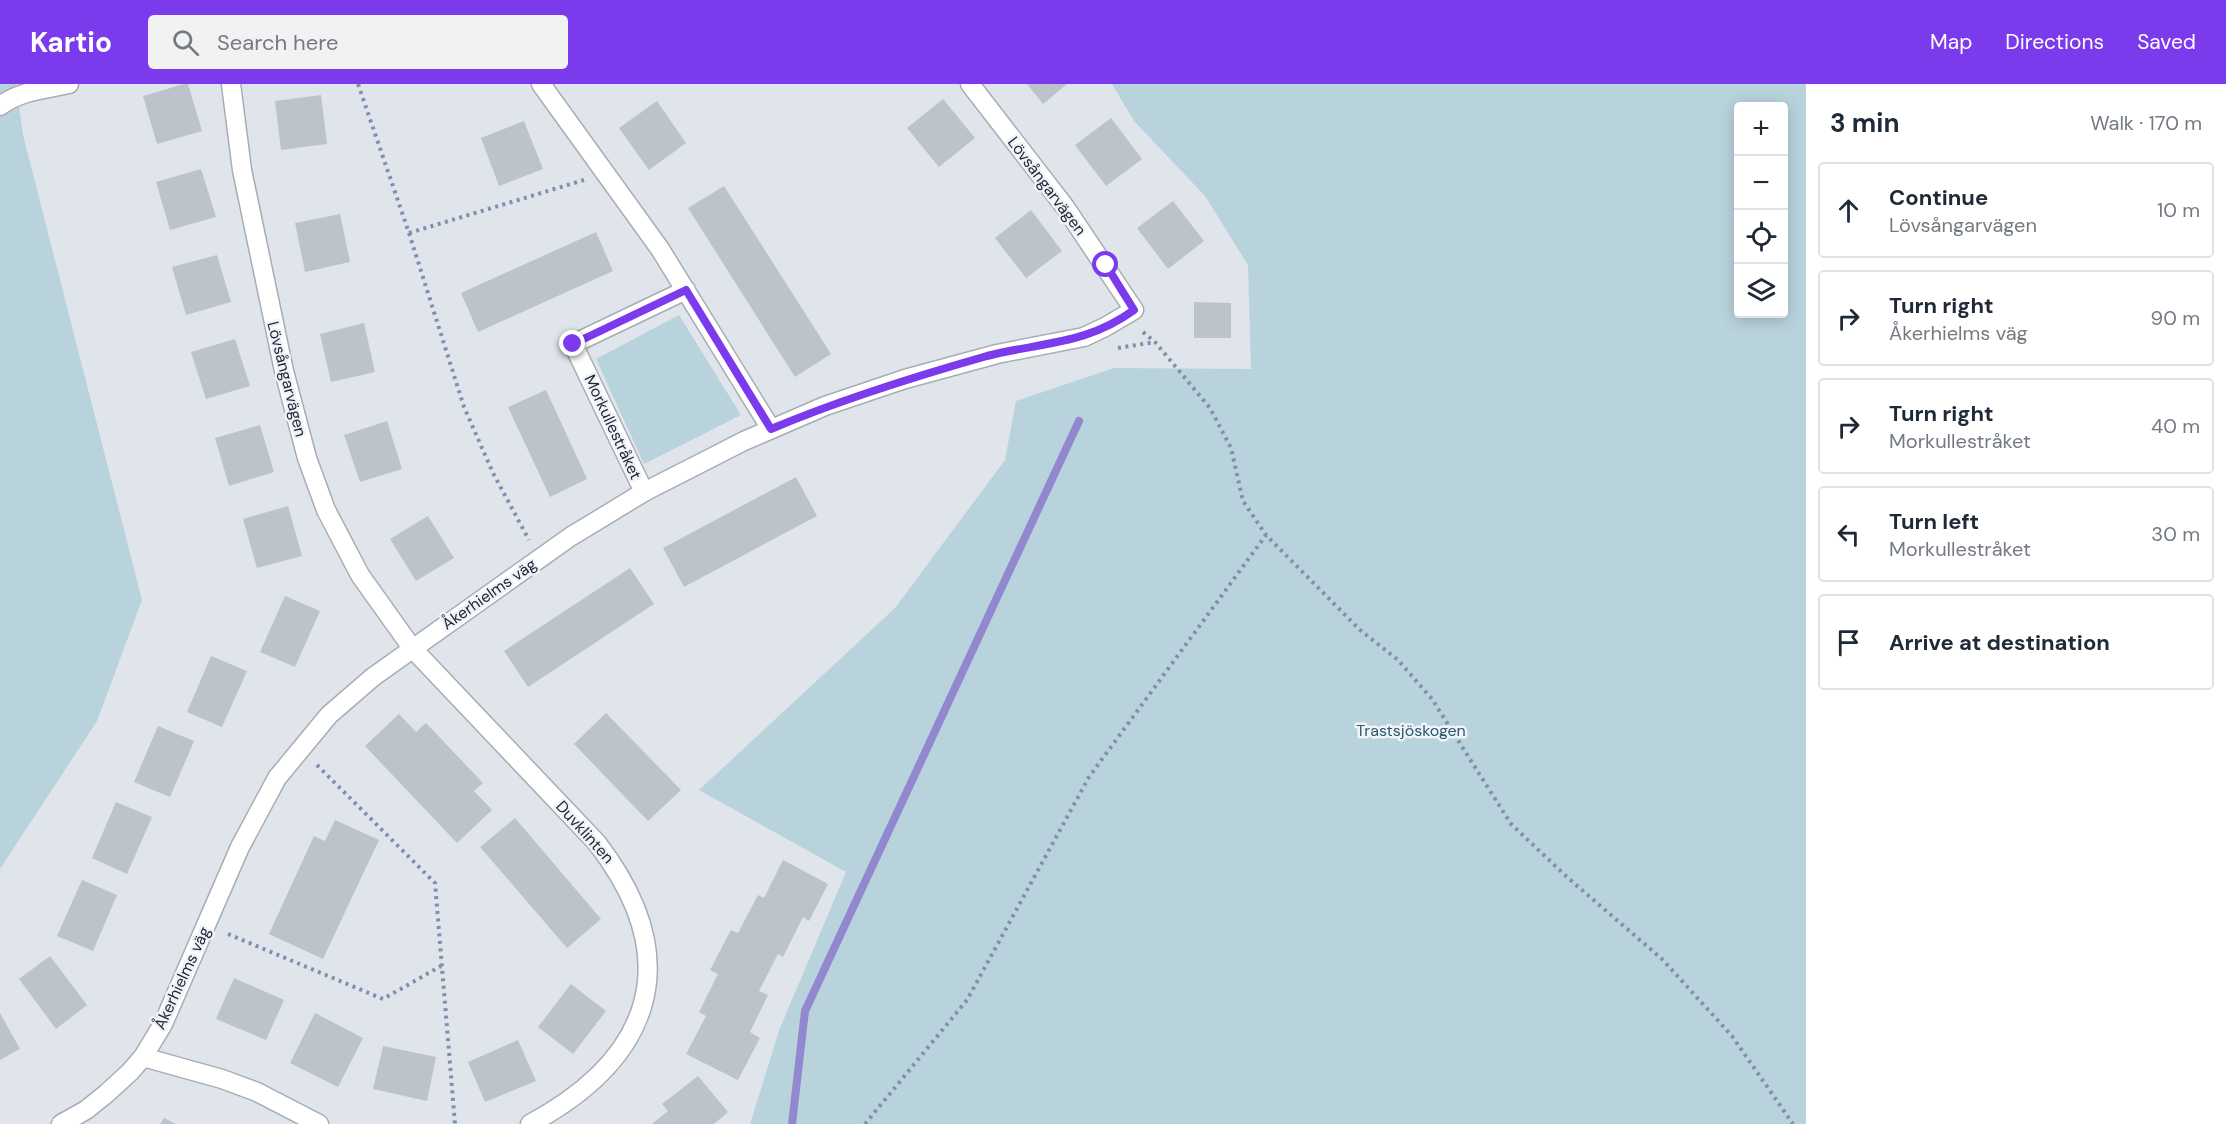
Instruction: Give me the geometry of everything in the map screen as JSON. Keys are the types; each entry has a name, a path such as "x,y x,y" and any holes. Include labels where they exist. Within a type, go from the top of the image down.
{"street":[{"path":"0,106 28,92 69,84"},
{"name":"Lövsångarvägen","path":"231,84 242,170 284,371 310,466 326,510 360,575 412,648"},
{"path":"541,84 660,249 771,429"},
{"name":"Lövsångarvägen","path":"970,84 1065,207 1106,265 1134,310 1124,317"},
{"name":"Morkullestråket","path":"644,492 573,344 686,290"},
{"name":"Åkerhielms väg","path":"61,1124 86,1110 106,1094 143,1057 163,1024 240,847 277,778 329,715 412,648 570,537 644,492 698,463 771,429 825,406 905,379 997,354 1084,337 1124,317"},
{"name":"Duvklinten","path":"412,648 597,843 617,868 636,906 643,930 647,952 645,996 639,1018 630,1037 605,1071 585,1089 554,1111 530,1124"},
{"path":"143,1057 222,1079 257,1092 319,1124"}],"path":[{"path":"358,84 409,233 464,407 493,473 539,560"},
{"path":"409,233 606,173"},
{"path":"1124,317 1155,342 1210,408 1231,448 1243,501 1266,535 1360,630 1398,660 1432,699 1511,824 1568,878 1662,959 1731,1036 1793,1124"},
{"path":"1110,349 1155,342"},
{"path":"866,1124 967,1000 1089,777 1266,535"},
{"path":"312,760 435,883 455,1124"},
{"path":"222,931 383,999 441,966"}],"green space":[{"path":"0,84 16,84 23,135 142,600 97,721 0,869"},
{"name":"Trastsjöskogen","path":"1112,84 1806,84 1806,1124 750,1124 780,1028 846,872 699,790 895,608 1005,460 1016,401 1114,368 1251,369 1248,265 1205,196 1134,121"},
{"path":"679,315 741,415 644,464 596,359"}],"building":[{"path":"188,84 202,131 157,144 143,96"},
{"path":"1027,84 1067,84 1043,104"},
{"path":"321,95 327,144 281,150 275,101"},
{"path":"943,99 975,138 939,167 907,128"},
{"path":"657,101 686,143 649,170 619,128"},
{"path":"1111,118 1142,159 1106,186 1075,145"},
{"path":"524,121 543,169 499,186 481,138"},
{"path":"201,169 216,217 170,230 156,182"},
{"path":"724,186 831,354 795,377 688,208"},
{"path":"1173,201 1204,241 1168,269 1137,228"},
{"path":"1031,210 1062,251 1026,278 995,238"},
{"path":"340,214 350,262 305,272 295,223"},
{"path":"596,232 613,271 478,332 461,293"},
{"path":"217,255 231,302 186,315 172,267"},
{"path":"1194,302 1231,303 1231,338 1194,338"},
{"path":"364,323 375,372 331,382 320,334"},
{"path":"235,339 250,386 206,399 191,352"},
{"path":"546,390 587,479 550,497 508,407"},
{"path":"387,421 402,469 360,482 344,435"},
{"path":"260,425 274,472 229,486 215,438"},
{"path":"796,477 817,516 684,587 663,548"},
{"path":"288,506 302,556 257,568 243,519"},
{"path":"428,516 454,558 416,581 390,539"},
{"path":"630,568 654,604 528,687 504,651"},
{"path":"285,596 320,611 295,667 260,652"},
{"path":"211,656 247,671 222,727 187,712"},
{"path":"606,713 681,790 648,821 574,744"},
{"path":"399,714 416,732 426,723 483,783 474,791 492,810 457,843 365,746"},
{"path":"158,726 194,741 170,797 134,782"},
{"path":"116,802 152,817 127,874 92,858"},
{"path":"515,818 601,919 567,948 480,847"},
{"path":"335,820 379,840 323,959 269,934 314,836 325,841"},
{"path":"783,860 828,884 809,921 803,917 783,957 778,954 759,991 768,995 750,1032 760,1038 738,1080 686,1054 706,1016 699,1012 718,974 710,970 731,930 738,933 758,895 764,898"},
{"path":"82,880 117,895 93,951 57,936"},
{"path":"50,956 87,1005 56,1029 19,979"},
{"path":"234,978 284,1000 266,1040 216,1019"},
{"path":"571,984 606,1011 573,1054 538,1027"},
{"path":"0,1013 20,1049 0,1060"},
{"path":"315,1013 363,1038 338,1087 290,1063"},
{"path":"518,1040 536,1081 485,1102 468,1062"},
{"path":"383,1046 436,1057 427,1101 373,1089"},
{"path":"698,1076 728,1112 714,1124 652,1124 668,1111 662,1104"},
{"path":"164,1118 176,1124 160,1124"}],"waterway":[{"path":"792,1124 805,1011 1079,421"}],"route":[{"path":"573,344 686,290 771,429 825,406 905,379 997,354 1084,337 1106,327 1134,310 1106,265"}]}
